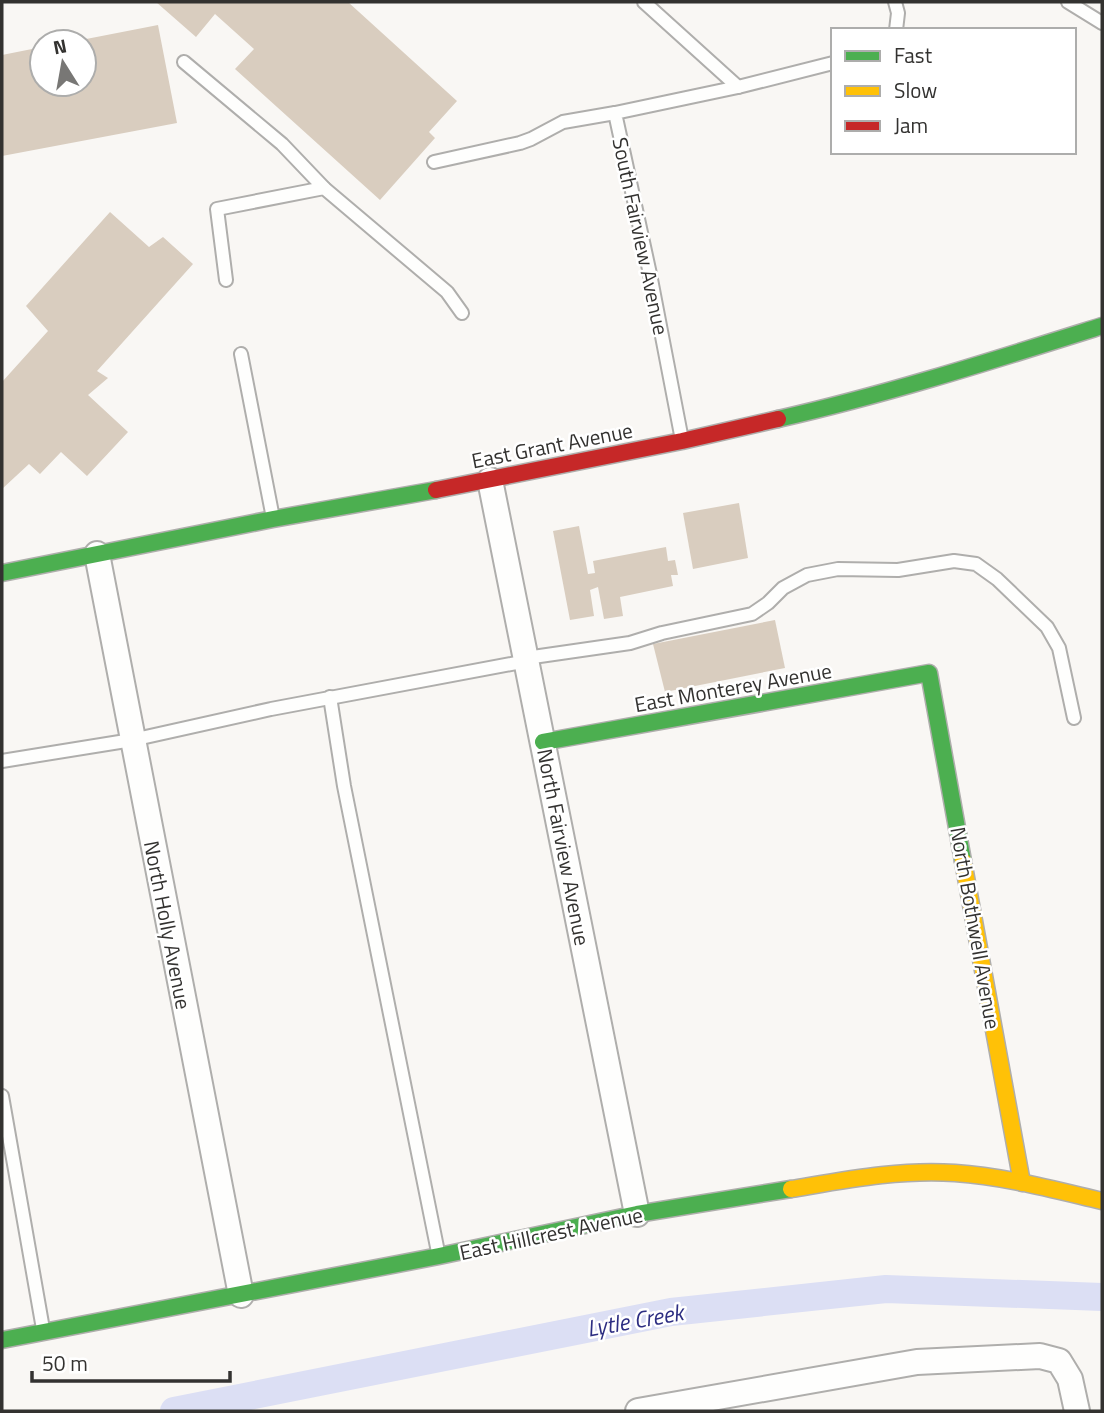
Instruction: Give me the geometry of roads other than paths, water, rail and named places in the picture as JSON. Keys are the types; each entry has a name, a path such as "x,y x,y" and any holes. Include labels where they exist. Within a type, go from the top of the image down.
{"street":[{"name":"East Grant Avenue","path":"2,573 273,519 490,480 852,402 1102,326"},
{"name":"North Fairview Avenue","path":"490,480 637,1214"},
{"name":"North Holly Avenue","path":"97,554 241,1295"},
{"name":"East Monterey Avenue","path":"543,742 929,674"},
{"name":"North Bothwell Avenue","path":"929,674 1022,1183"},
{"name":"East Hillcrest Avenue","path":"2,1340 439,1256 637,1214 899,1173 956,1173 1022,1183 1102,1201"},
{"path":"638,1411 673,1408 917,1362 1040,1356 1059,1361 1070,1379 1077,1411"}],"lane":[{"path":"644,2 738,87"},
{"path":"895,2 898,13 896,28"},
{"path":"1068,2 1102,23"},
{"path":"184,62 282,144 324,188 447,292 462,313"},
{"name":"South Fairview Avenue","path":"682,440 615,113 738,87 831,64"},
{"path":"434,162 520,143 563,122 615,113"},
{"path":"226,280 216,209 324,188"},
{"path":"241,354 273,519"},
{"path":"2,761 132,740 330,697 630,643 662,633 752,614 783,588 807,575 838,569 898,570 954,561 976,564 997,579 1048,627 1059,648 1074,718"},
{"path":"330,697 344,786 439,1256"},
{"path":"2,1096 43,1333"}],"waterway":[{"name":"Lytle Creek","path":"174,1411 671,1312 886,1289 1102,1297"}]}
